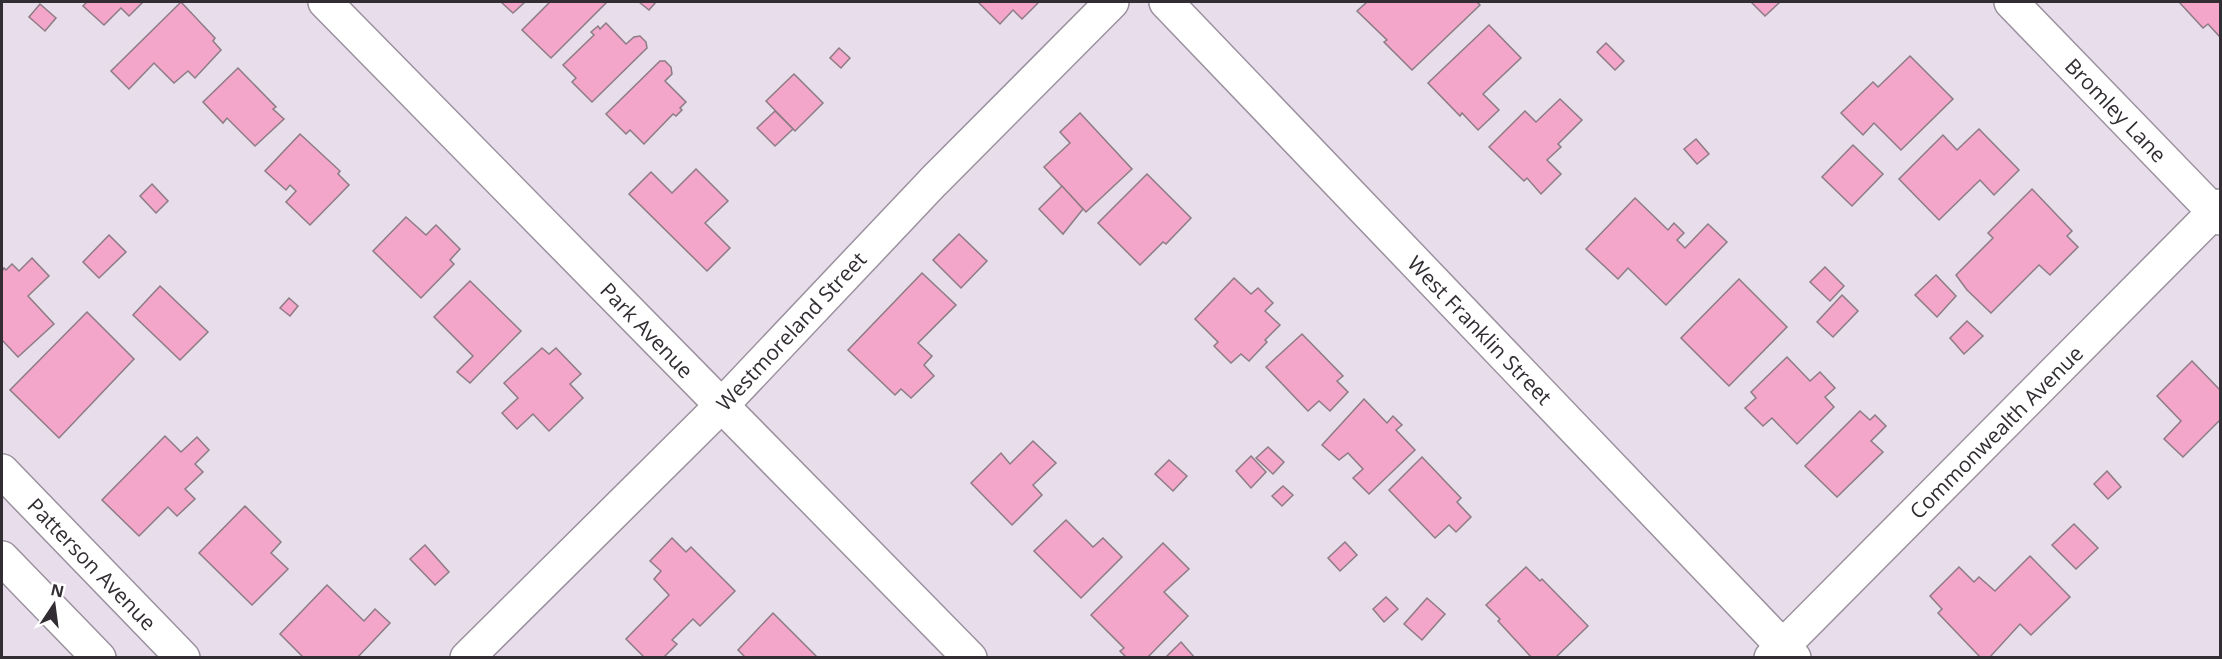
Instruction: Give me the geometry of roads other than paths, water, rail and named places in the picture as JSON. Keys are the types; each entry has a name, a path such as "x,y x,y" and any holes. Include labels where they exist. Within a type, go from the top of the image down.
{"street":[{"name":"Park Avenue","path":"325,2 970,657"},
{"name":"Westmoreland Street","path":"466,657 721,406 933,182 1112,2"},
{"name":"West Franklin Street","path":"1166,2 1782,654"},
{"name":"Bromley Lane","path":"2011,2 2218,212"},
{"name":"Commonwealth Avenue","path":"1782,654 2218,212"},
{"name":"Patterson Avenue","path":"2,471 183,657"},
{"path":"2,558 99,657"}]}
